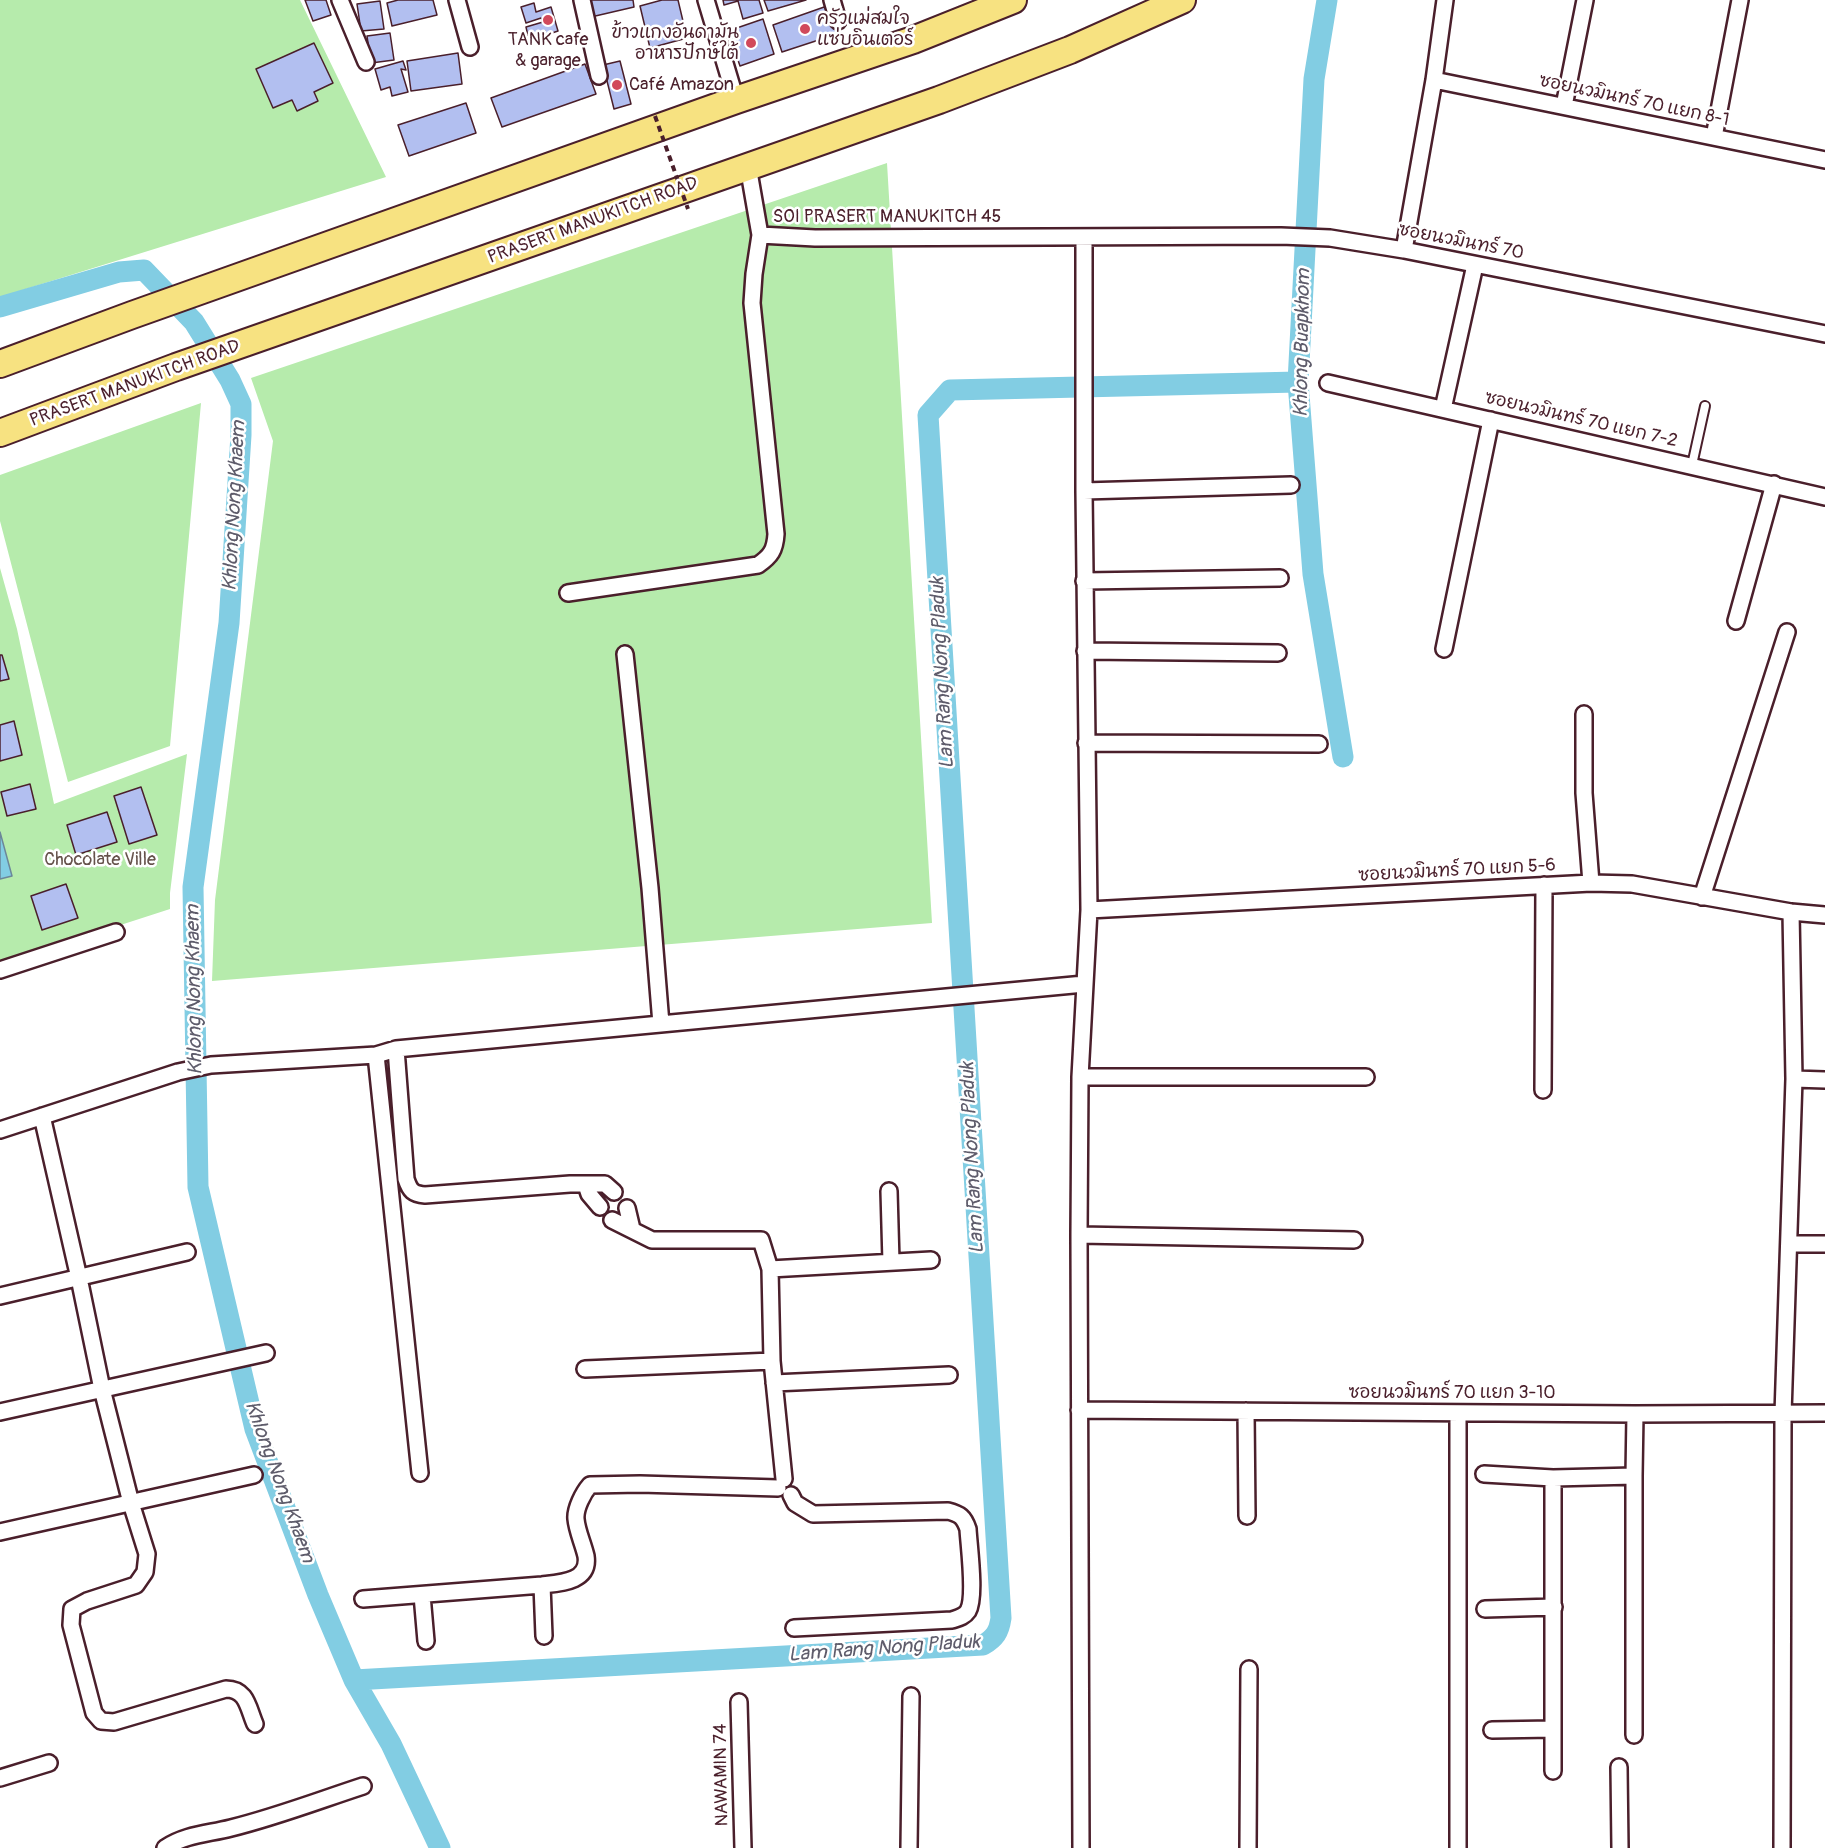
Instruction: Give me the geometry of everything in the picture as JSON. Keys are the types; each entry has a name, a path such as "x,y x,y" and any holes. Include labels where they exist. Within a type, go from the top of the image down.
{"main road":[{"path":"0,364 736,100 913,40 1013,0"},
{"name":"PRASERT MANUKITCH ROAD","path":"0,433 176,367 983,83 1070,50 1182,0"}],"street":[{"path":"340,0 366,62"},
{"path":"457,0 470,47"},
{"path":"582,0 599,76"},
{"path":"706,0 736,100"},
{"path":"832,0 838,21"},
{"path":"1404,250 1434,80 1445,0"},
{"path":"1564,106 1585,0"},
{"path":"1714,137 1740,0"},
{"name":"ซอยนวมินทร์ 70 แยก 8-1","path":"1434,80 1825,160"},
{"name":"SOI PRASERT MANUKITCH 45","path":"748,166 760,235 815,238 1084,237"},
{"path":"568,593 758,565 770,557 775,547 776,534 752,303 760,235"},
{"name":"ซอยนวมินทร์ 70","path":"1084,237 1281,236 1330,238 1404,250 1825,334"},
{"path":"1081,1848 1080,1077 1089,910 1084,581 1084,237"},
{"path":"1443,409 1474,265"},
{"name":"ซอยนวมินทร์ 70 แยก 7-2","path":"1328,383 1825,497"},
{"path":"1444,649 1491,420"},
{"path":"1736,621 1774,484"},
{"path":"1084,491 1291,485"},
{"path":"1084,581 1280,578"},
{"path":"1702,897 1787,632"},
{"path":"1085,651 1278,653"},
{"path":"625,654 650,888 661,1024"},
{"path":"1584,714 1584,793 1592,883"},
{"path":"1086,743 1319,744"},
{"name":"ซอยนวมินทร์ 70 แยก 5-6","path":"1089,910 1592,883 1632,884 1791,912 1825,915"},
{"path":"1543,1090 1544,885"},
{"path":"1782,1848 1783,1414 1794,1080 1791,912"},
{"path":"0,970 116,932"},
{"path":"0,1130 178,1072 211,1065 376,1055 396,1048 1084,984"},
{"path":"396,1048 406,1179 409,1189 415,1194 570,1184 605,1184 614,1192"},
{"path":"376,1055 420,1473"},
{"path":"1080,1077 1366,1077"},
{"path":"1794,1080 1825,1080"},
{"path":"42,1116 80,1278 102,1389 131,1503 147,1554 145,1572 136,1585 87,1601 72,1609 71,1625 94,1713 101,1721 114,1722 226,1689 236,1689 242,1693 255,1724"},
{"path":"586,1185 589,1194 600,1207"},
{"path":"890,1191 891,1262"},
{"path":"627,1208 632,1230"},
{"path":"612,1220 652,1240 761,1240 770,1269 772,1360 784,1487 795,1503 813,1515 948,1511 965,1519 968,1529 972,1600 967,1613 961,1618 794,1628"},
{"path":"1079,1235 1354,1240"},
{"path":"1789,1244 1825,1244"},
{"path":"0,1296 187,1252"},
{"path":"770,1269 931,1260"},
{"path":"0,1412 266,1353"},
{"path":"585,1369 772,1360"},
{"path":"774,1383 949,1375"},
{"name":"ซอยนวมินทร์ 70 แยก 3-10","path":"1079,1410 1825,1413"},
{"path":"1246,1411 1247,1516"},
{"path":"1458,1413 1458,1848"},
{"path":"1634,1735 1635,1414"},
{"path":"1484,1474 1553,1478 1634,1476"},
{"path":"0,1532 254,1475"},
{"path":"1553,1478 1553,1772"},
{"path":"363,1599 567,1583 579,1577 585,1567 586,1558 576,1517 584,1492 590,1485 784,1487"},
{"path":"542,1585 544,1636"},
{"path":"422,1595 426,1641"},
{"path":"1485,1609 1554,1607"},
{"path":"1248,1848 1249,1669"},
{"path":"909,1848 911,1696"},
{"name":"NAWAMIN 74","path":"739,1702 743,1848"},
{"path":"1492,1730 1553,1729"},
{"path":"0,1778 48,1763"},
{"path":"1619,1767 1620,1848"},
{"path":"165,1848 196,1834 231,1828 363,1786"}],"lane":[{"path":"1692,465 1705,406"}],"path":[{"path":"655,116 688,209"}],"green space":[{"path":"0,0 300,0 386,177 0,297"},
{"path":"887,163 932,923 212,981 215,900 273,441 251,378"},
{"path":"201,403 170,746 68,782 0,521 0,475"},
{"name":"Chocolate Ville","path":"0,568 17,629 54,804 187,754 170,909 0,964"}],"water":[{"path":"0,832 12,876 0,879"}],"building":[{"path":"305,0 326,0 331,15 313,21"},
{"path":"398,0 433,0 437,15 392,26 387,3"},
{"path":"587,0 633,0 634,7 591,17"},
{"path":"662,0 678,0 687,38 650,48 640,6"},
{"path":"723,0 759,0 763,13 743,19 738,1 724,5"},
{"path":"764,0 806,0 768,11"},
{"path":"380,1 384,29 361,31 357,4"},
{"name":"TANK cafe & garage","path":"534,3 536,12 551,7 558,31 546,35 545,31 528,36 526,27 543,22 541,18 526,23 521,7"},
{"name":"ครัวแม่สมใจ แซ่บอินเตอร์","path":"827,6 837,34 782,52 773,25"},
{"name":"ข้าวแกงอันดามัน อาหารปักษ์ใต้","path":"763,19 774,54 740,66 728,31"},
{"path":"390,33 394,60 371,63 367,36"},
{"path":"314,43 333,83 314,92 318,101 297,111 292,100 273,108 256,69"},
{"path":"458,53 462,84 411,91 407,61"},
{"path":"403,61 406,70 401,69 408,92 392,96 390,87 381,90 375,69"},
{"name":"Café Amazon","path":"620,61 631,104 614,109 603,65"},
{"path":"585,64 596,94 502,127 491,98"},
{"path":"466,103 476,133 409,156 398,125"},
{"path":"0,655 2,655 9,679 0,681"},
{"path":"14,721 22,755 0,761 0,725"},
{"path":"30,784 36,809 7,816 1,792"},
{"path":"141,787 157,835 129,844 114,796"},
{"path":"107,812 117,842 76,855 67,825"},
{"path":"66,884 78,918 42,930 31,896"}],"waterway":[{"name":"Khlong Buapkhom","path":"1327,0 1314,79 1298,382 1313,574 1343,757"},
{"name":"Khlong Nong Khaem","path":"0,307 119,272 144,270 194,322 230,380 241,404 229,623 193,887 198,1187 255,1429 318,1595 354,1680 391,1744 440,1848"},
{"name":"Lam Rang Nong Pladuk","path":"354,1680 983,1645 996,1634 1001,1618 928,415 950,390 1298,382"}],"place":[{"name":"TANK cafe & garage","path":"548,20"},
{"name":"ครัวแม่สมใจ แซ่บอินเตอร์","path":"805,29"},
{"name":"ข้าวแกงอันดามัน อาหารปักษ์ใต้","path":"751,43"},
{"name":"Café Amazon","path":"617,85"}]}
